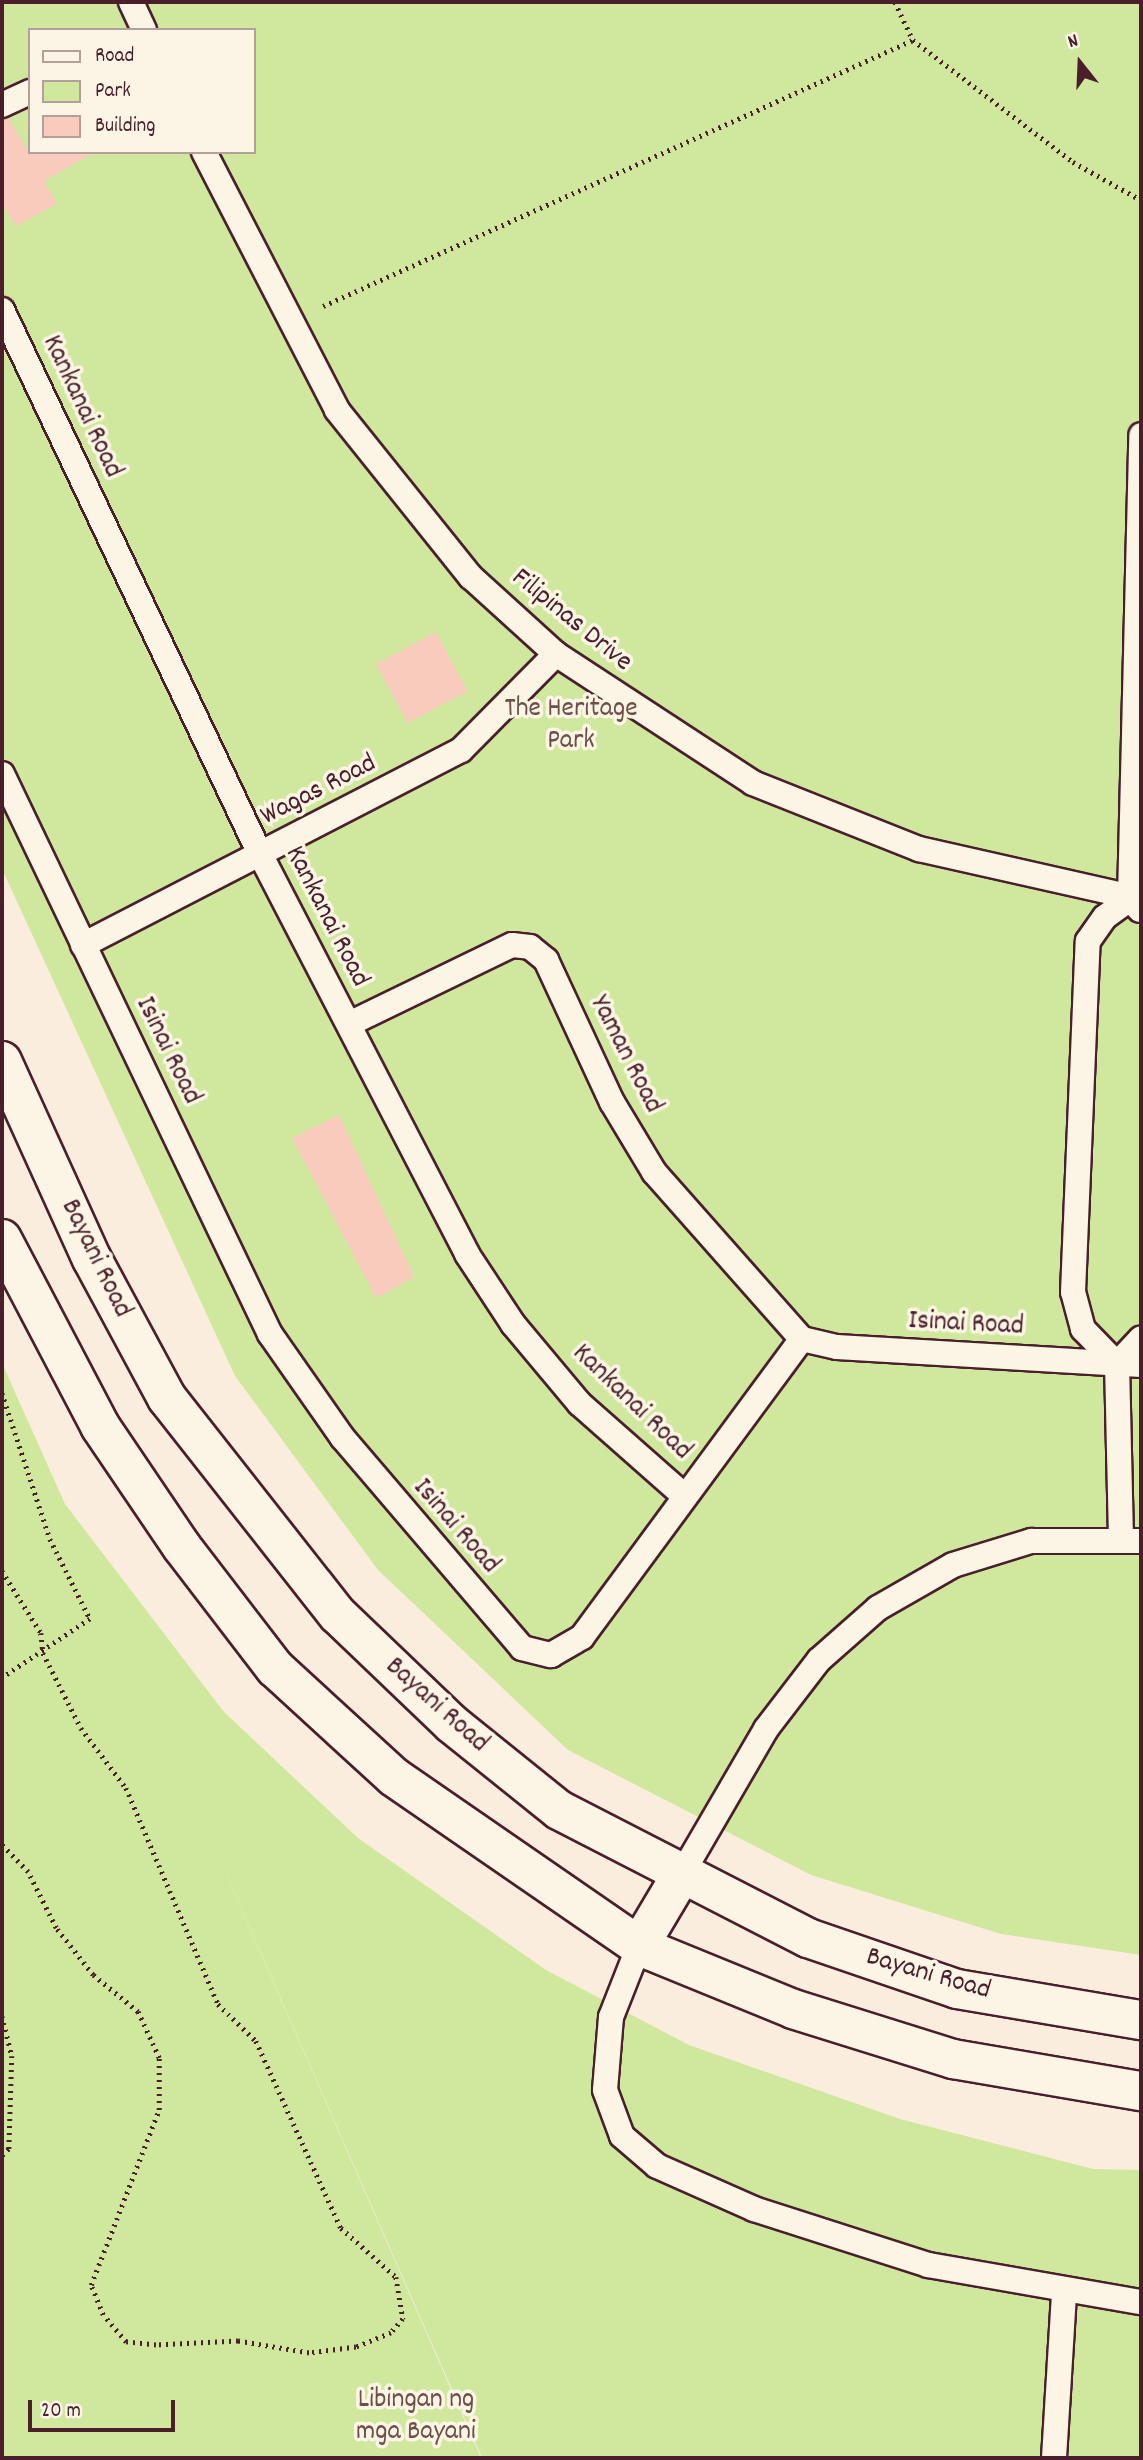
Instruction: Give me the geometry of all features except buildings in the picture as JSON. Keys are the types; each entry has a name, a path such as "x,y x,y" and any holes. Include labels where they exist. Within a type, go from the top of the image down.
{"main road":[{"name":"Bayani Road","path":"2,1061 92,1259 167,1398 250,1510 338,1615 452,1724 559,1810 680,1877 808,1938 957,1989 1141,2020"},
{"path":"2,1238 100,1426 275,1668 394,1777 639,1945 793,2009 953,2059 1141,2091"},
{"path":"639,1945 680,1877"}],"lane":[{"path":"131,2 143,28"},
{"path":"2,105 28,93"},
{"name":"Filipinas Drive","path":"205,154 287,322 337,410 401,496 471,577 556,654 752,783 919,849 1138,903"},
{"name":"Kankanai Road","path":"2,310 260,854 467,1254 513,1324 580,1404 682,1494"},
{"path":"1129,1365 1083,1329 1073,1293 1088,941 1105,917 1138,903 1141,435"},
{"name":"Wagas Road","path":"83,945 461,750 556,654"},
{"name":"Isinai Road","path":"2,774 270,1334 342,1437 522,1648 551,1655 582,1637 682,1494 802,1339 837,1347 1129,1365"},
{"name":"Yaman Road","path":"349,1024 512,945 530,947 546,960 612,1102 654,1171 802,1339"},
{"path":"680,1877 766,1729 819,1660 878,1608 953,1565 1031,1541 1131,1540 1129,1365 1141,1338"},
{"path":"639,1945 611,2017 605,2090 622,2136 657,2166 754,2209 928,2265 1064,2293 1141,2302"},
{"path":"1054,2458 1064,2293"}],"path":[{"path":"895,2 912,40 1073,162 1141,200"},
{"path":"287,322 912,40"},
{"path":"2,1393 50,1539 90,1619 2,1678"},
{"path":"2,1571 41,1633 43,1653 81,1728 126,1788 218,2004 256,2041 341,2228 396,2277 403,2319 391,2333 356,2347 309,2353 238,2342 156,2345 125,2342 103,2315 91,2284 159,2110 159,2058 138,2012 93,1975 56,1928 28,1872 2,1844"},
{"path":"2,2016 12,2056 9,2149 2,2156"}],"green space":[{"name":"The Heritage Park","path":"2,2 1141,2 1141,1955 1001,1934 811,1875 568,1750 378,1570 235,1376 2,869"},
{"name":"Libingan ng mga Bayani","path":"2,1363 65,1504 224,1712 358,1838 546,1970 689,2045 900,2119 1093,2169 1141,2170 1141,2458 482,2458 193,1798 481,2458 2,2458"}]}
